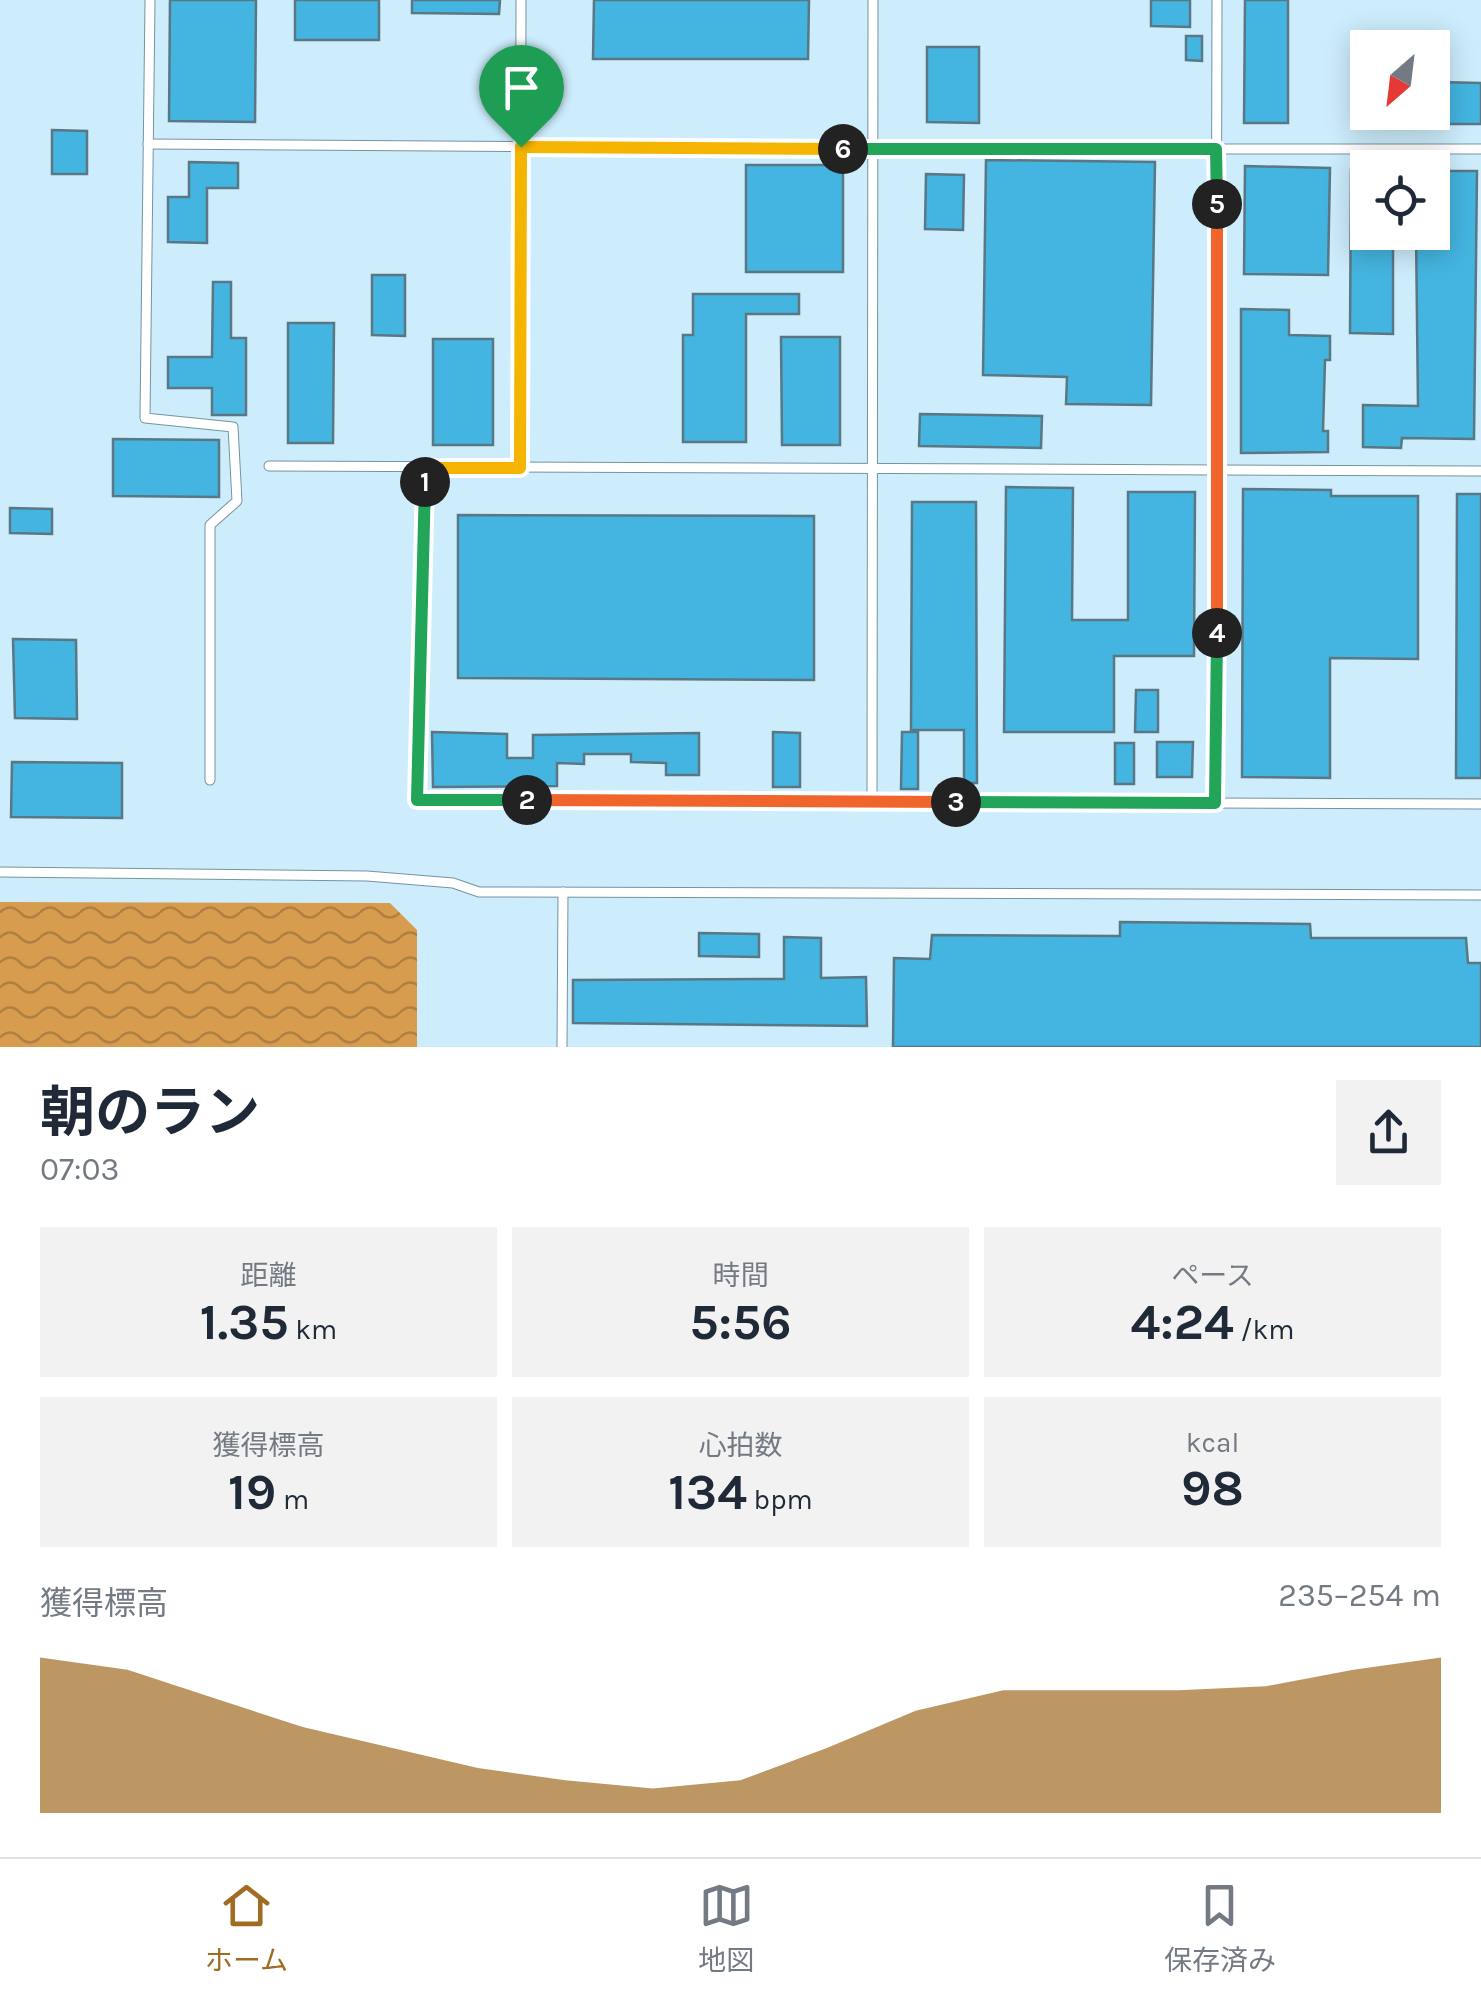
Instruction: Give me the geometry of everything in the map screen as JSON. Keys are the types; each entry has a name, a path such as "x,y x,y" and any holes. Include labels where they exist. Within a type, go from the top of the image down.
{"lane":[{"path":"150,0 146,418 233,427 236,501 210,524 210,780"},
{"path":"520,468 521,0"},
{"path":"872,802 873,0"},
{"path":"1215,803 1217,0"},
{"path":"148,144 1481,148"},
{"path":"269,466 1481,470"},
{"path":"426,468 417,800 1481,804"},
{"path":"0,872 367,876 454,883 480,892 1481,895"},
{"path":"562,1047 563,892"}],"water":[{"path":"0,902 390,903 417,930 417,1047 0,1047"}],"building":[{"path":"170,0 256,0 255,122 169,121"},
{"path":"295,0 379,0 379,40 295,40"},
{"path":"412,0 500,0 499,14 412,13"},
{"path":"594,0 809,0 808,59 593,59"},
{"path":"1151,0 1190,0 1190,27 1151,26"},
{"path":"1245,0 1288,0 1288,123 1244,123"},
{"path":"1186,36 1202,36 1202,61 1186,60"},
{"path":"927,47 979,47 979,123 927,122"},
{"path":"1450,82 1481,83 1481,124 1450,124"},
{"path":"52,130 87,131 87,174 52,174"},
{"path":"986,160 1155,162 1151,405 1066,404 1067,377 983,375"},
{"path":"189,162 238,163 238,188 207,188 207,243 168,242 168,197 189,197"},
{"path":"746,165 843,165 843,272 746,272"},
{"path":"1245,166 1330,168 1328,275 1244,274"},
{"path":"1450,171 1477,171 1474,439 1402,438 1401,448 1363,447 1363,405 1418,406 1416,250 1450,250"},
{"path":"926,174 964,175 963,230 925,229"},
{"path":"1351,250 1393,250 1393,334 1350,333"},
{"path":"372,275 405,275 405,336 372,335"},
{"path":"213,282 231,282 231,338 246,338 246,415 212,415 212,388 168,388 168,357 212,357"},
{"path":"693,294 799,294 799,314 746,314 746,442 683,442 683,335 693,335"},
{"path":"1241,309 1289,310 1289,335 1330,336 1330,360 1325,360 1323,431 1328,431 1328,452 1241,453"},
{"path":"288,323 334,323 333,443 288,443"},
{"path":"781,337 840,337 840,445 782,445"},
{"path":"433,339 493,339 493,445 433,445"},
{"path":"920,414 1042,416 1041,448 919,446"},
{"path":"113,439 219,440 219,497 113,496"},
{"path":"1006,487 1073,488 1072,620 1128,620 1128,492 1195,492 1194,656 1114,656 1114,732 1004,732"},
{"path":"1243,489 1331,490 1331,496 1418,496 1418,659 1330,658 1330,778 1242,777"},
{"path":"1457,494 1481,494 1481,778 1456,778"},
{"path":"912,502 976,502 977,783 964,783 964,730 911,730"},
{"path":"10,508 52,509 52,534 10,533"},
{"path":"458,515 814,516 814,680 458,678"},
{"path":"13,639 76,640 77,719 15,718"},
{"path":"1136,690 1158,690 1158,732 1135,732"},
{"path":"432,732 507,734 507,758 533,758 533,735 699,733 699,775 666,775 666,763 631,762 631,754 584,754 584,764 557,763 557,786 433,787"},
{"path":"773,732 800,733 800,787 773,787"},
{"path":"902,732 918,732 918,789 901,789"},
{"path":"1157,742 1193,742 1192,777 1157,777"},
{"path":"1115,743 1134,743 1134,784 1115,784"},
{"path":"12,762 122,763 122,818 11,817"},
{"path":"1120,922 1310,924 1311,938 1466,938 1468,963 1481,963 1481,1047 893,1047 894,958 930,959 932,935 1120,936"},
{"path":"699,933 759,934 759,957 699,956"},
{"path":"784,937 821,938 821,978 866,977 867,1026 573,1023 573,980 784,979"}],"route":[{"path":"521,147 1216,149 1215,803 417,800 426,468 520,468 521,147"}]}
